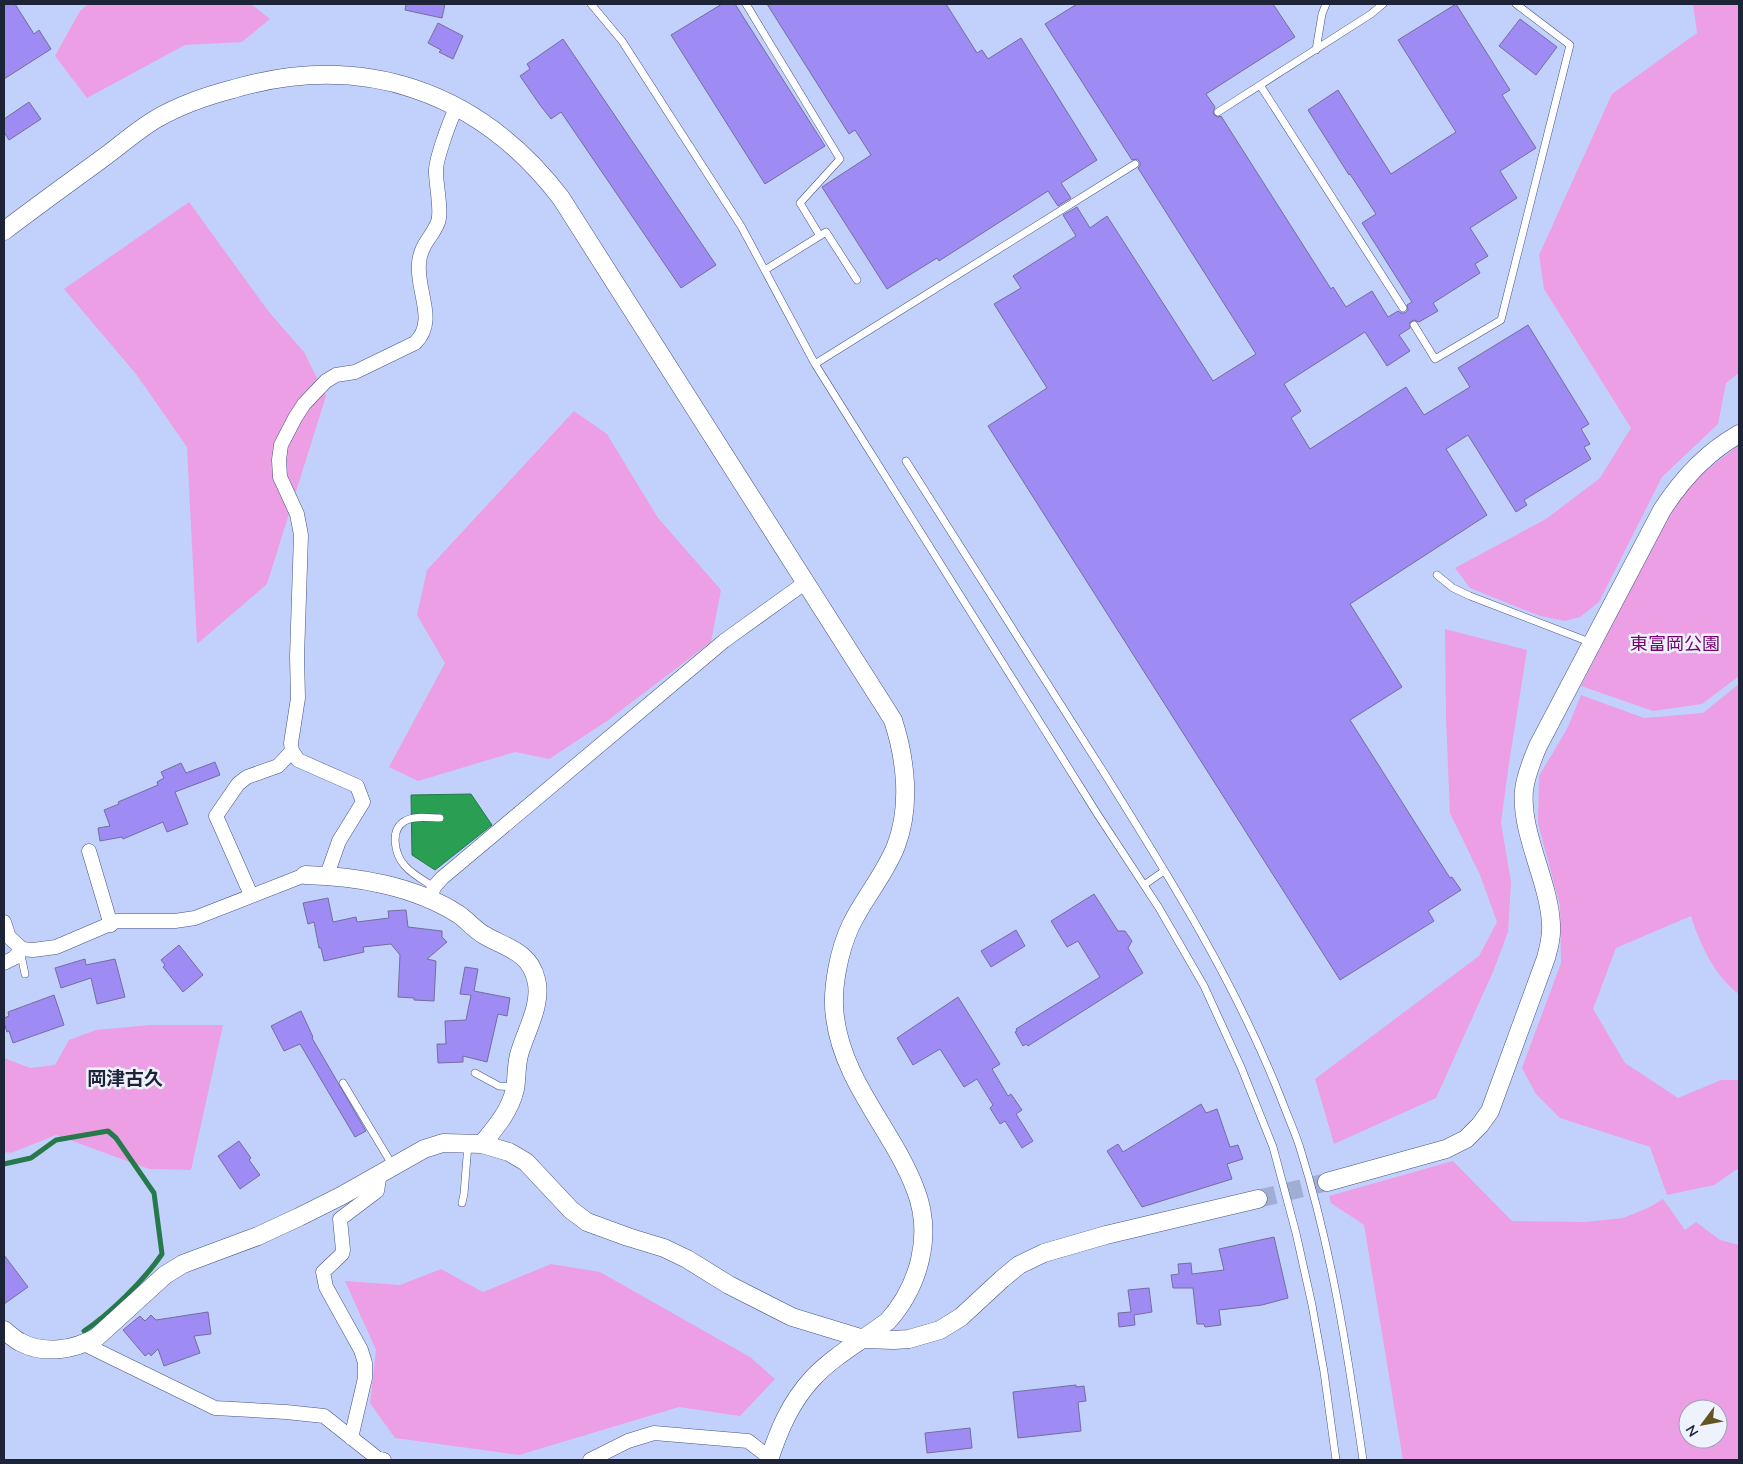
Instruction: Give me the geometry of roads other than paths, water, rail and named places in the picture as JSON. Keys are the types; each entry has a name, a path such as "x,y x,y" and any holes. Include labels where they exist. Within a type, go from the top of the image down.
{"street":[{"path":"4,231 155,120 201,98 250,84 312,74 366,77 418,89 456,107 499,133 546,178 561,198 892,720 900,744 905,777 904,810 896,846 851,926 839,965 835,990 834,1016 845,1056 855,1078 907,1170 917,1192 923,1234 918,1270 902,1303 888,1321 813,1378 800,1394 779,1431 769,1459 748,1441 654,1434 628,1441 590,1460"},
{"path":"327,875 339,841 363,802 356,786 298,760 292,751 291,744 298,698 297,662 301,535 297,514 280,477 279,460 281,445 304,404 326,381 336,375 355,372 415,343 421,337 427,320 418,274 419,260 421,249 439,221 436,170 456,107"},
{"path":"1326,1182 1446,1149 1466,1139 1480,1125 1490,1111 1550,943 1550,918 1527,824 1524,790 1529,767 1538,746 1662,510 1675,490 1703,459 1739,434"},
{"path":"432,893 442,878 724,641 806,582"},
{"path":"251,895 216,816 238,784 247,777 278,766 292,751"},
{"path":"89,851 111,925"},
{"path":"4,922 9,937 23,949 32,950 56,948 117,921 175,921 195,918 305,875 327,875 432,893 477,931 523,954 533,971 538,989 536,1001 518,1056 512,1101 503,1118 475,1144"},
{"path":"4,963 14,958 23,949"},
{"path":"4,1330 18,1342 32,1347 66,1349 84,1344 97,1337 165,1275 182,1264 258,1236 298,1217 424,1149 443,1143 495,1146 526,1162 571,1210 587,1222 664,1248 687,1259 729,1285 792,1317 864,1339 909,1339 940,1330 961,1317 1019,1265 1044,1253 1106,1235 1258,1200"},
{"path":"352,1438 365,1378 365,1362 361,1350 326,1286 323,1272 344,1250 340,1219 377,1192 387,1170"},
{"path":"84,1344 215,1408 324,1416 377,1458 384,1460"}],"lane":[{"path":"590,4 622,41 741,226 815,364 1098,815 1144,885 1204,986 1241,1067 1273,1147 1296,1233 1312,1305 1324,1372 1336,1460"},
{"path":"746,4 840,159 800,203 820,236"},
{"path":"1316,50 1322,14 1326,4"},
{"path":"1218,112 1371,14 1383,4"},
{"path":"1414,326 1435,359 1501,320 1570,45 1516,4"},
{"path":"1260,85 1403,308"},
{"path":"815,364 1135,164"},
{"path":"765,270 826,232 857,280"},
{"path":"906,461 1164,871 1197,926 1258,1042 1300,1147 1318,1215 1348,1355 1363,1460"},
{"path":"1437,575 1453,588 1470,596 1592,643"},
{"path":"432,893 406,868 398,857 395,841 400,825 405,820 412,818 440,818"},
{"path":"1144,885 1164,871"},
{"path":"23,949 21,955 25,974"},
{"path":"476,1073 499,1086 515,1087"},
{"path":"343,1082 387,1170"},
{"path":"462,1203 475,1144"}],"waterway":[{"path":"4,1164 31,1158 56,1140 108,1131 116,1138 154,1193 162,1254 126,1296 84,1331"}],"tunnel":[{"path":"1258,1199 1327,1182"}],"district":[{"name":"岡津古久","path":"125,1078"}],"park label":[{"name":"東富岡公園","path":"1675,643"}]}
